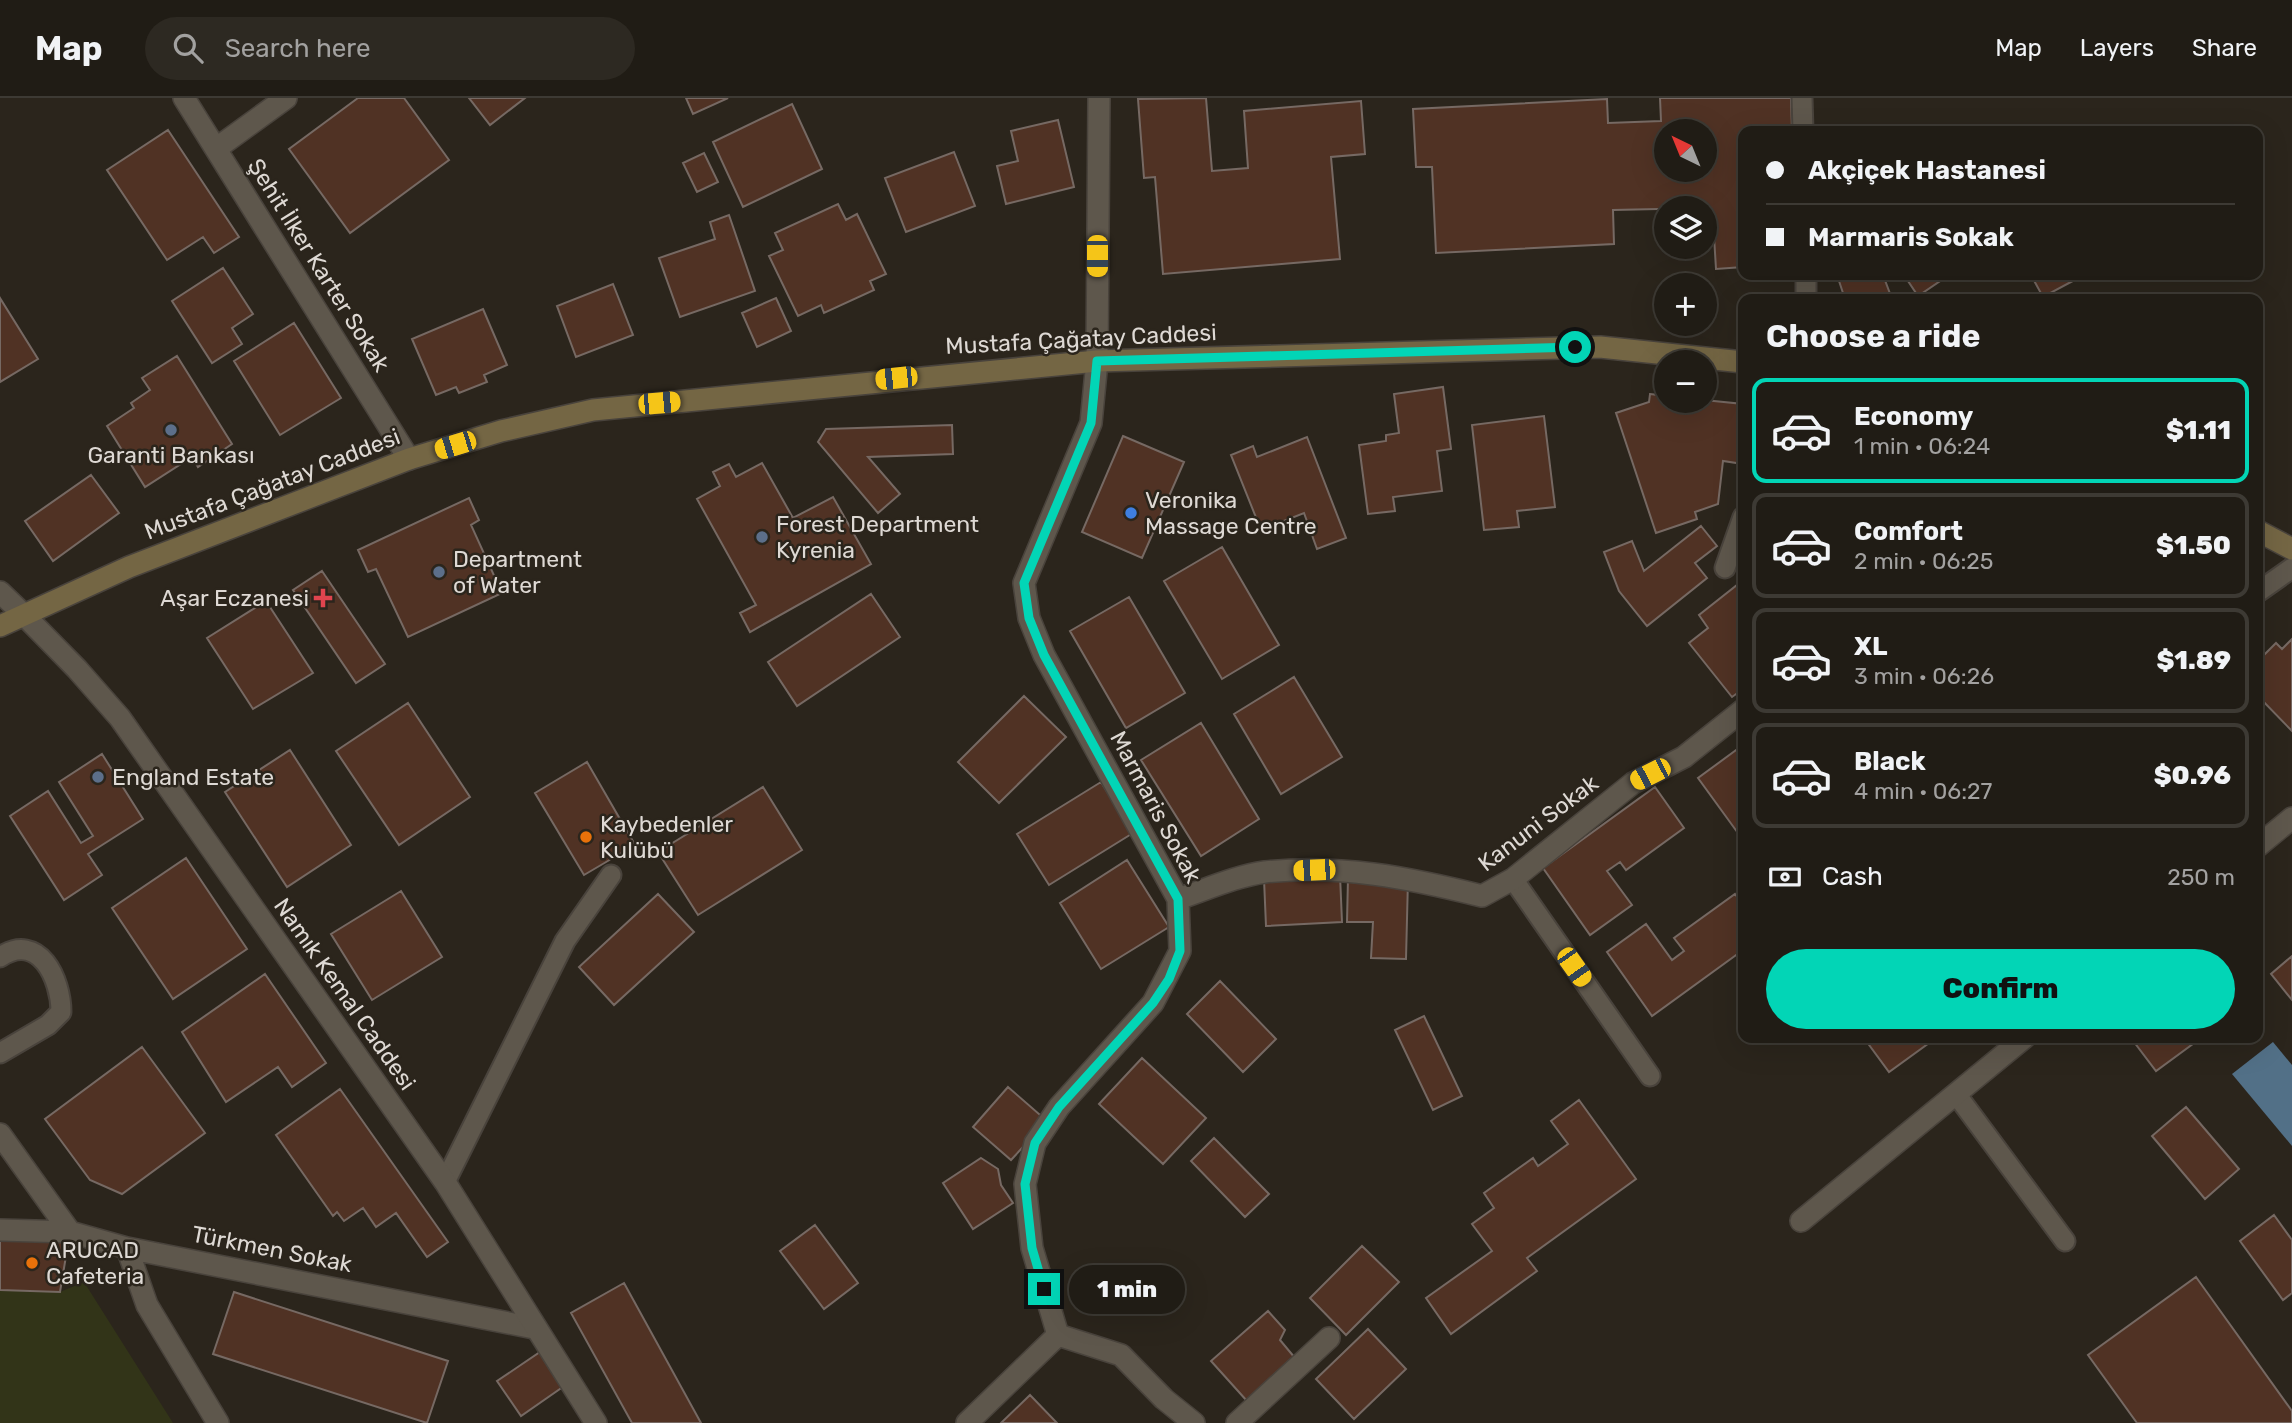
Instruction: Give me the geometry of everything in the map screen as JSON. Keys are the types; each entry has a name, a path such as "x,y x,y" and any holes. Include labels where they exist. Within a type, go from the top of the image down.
{"main road":[{"name":"Mustafa Çağatay Caddesi","path":"0,626 129,567 409,459 501,431 593,410 1097,361 1600,347 1738,361"},
{"path":"2263,534 2292,549"}],"street":[{"name":"Şehit İlker Karter Sokak","path":"184,98 409,459"},
{"path":"216,148 286,98"},
{"name":"Marmaris Sokak","path":"1058,1335 1032,1248 1025,1184 1035,1143 1059,1107 1153,1003 1169,979 1180,951 1178,899 1044,655 1029,618 1024,583 1091,423 1097,361 1099,98"},
{"name":"Namık Kemal Caddesi","path":"0,592 77,669 120,718 445,1182 596,1423"},
{"name":"Kanuni Sokak","path":"1178,899 1263,873 1340,870 1389,875 1482,896 1513,879 1633,783 1684,757 1738,714"},
{"path":"2263,842 2292,818"},
{"path":"1801,1221 2018,1043"},
{"path":"0,1134 70,1233"},
{"name":"Türkmen Sokak","path":"0,1230 70,1233 127,1248 534,1328"},
{"path":"127,1248 147,1305 218,1423"},
{"path":"967,1423 1058,1335 1121,1355 1164,1399 1194,1423"},
{"path":"1237,1423 1329,1338"}],"lane":[{"path":"1802,98 1803,126"},
{"path":"1725,568 1738,531"},
{"path":"2263,588 2292,568"},
{"path":"445,1182 565,942 611,875"},
{"path":"1513,879 1650,1076"},
{"path":"0,957 11,950 27,948 43,958 61,995 61,1012 48,1024 0,1053"},
{"path":"1956,1094 2065,1241"}],"green space":[{"path":"84,1282 173,1423 0,1423 0,1290 60,1292"}],"water":[{"path":"2273,1042 2292,1065 2292,1146 2232,1074"}],"building":[{"path":"358,98 404,98 449,160 350,233 289,149"},
{"path":"469,98 525,98 490,125"},
{"path":"686,98 728,98 693,114"},
{"path":"1206,98 1212,171 1248,168 1244,111 1361,101 1365,154 1331,157 1340,259 1163,274 1155,177 1144,178 1138,99"},
{"path":"1660,98 1791,98 1792,126 1738,126 1738,267 1716,269 1717,196 1654,196 1654,209 1613,210 1614,244 1436,253 1432,167 1416,167 1413,109 1607,99 1608,123 1654,121 1654,182 1717,182 1717,119 1661,119"},
{"path":"792,104 822,169 743,207 713,142"},
{"path":"1058,120 1074,187 1006,204 997,166 1018,161 1011,131"},
{"path":"168,130 239,237 214,253 203,237 167,260 107,170"},
{"path":"954,152 975,206 906,232 885,178"},
{"path":"704,153 718,182 697,192 683,163"},
{"path":"838,204 846,220 857,214 886,274 870,281 874,290 824,313 821,305 798,316 769,256 783,250 775,233"},
{"path":"729,215 755,291 680,317 659,258 715,239 710,222"},
{"path":"223,268 253,314 232,328 242,344 212,363 172,301"},
{"path":"1885,280 1890,294 1843,294 1839,281"},
{"path":"1907,280 1942,280 1921,294 1917,294"},
{"path":"2034,280 2075,280 2049,294 2041,294"},
{"path":"613,284 633,335 576,357 557,306"},
{"path":"0,298 38,359 0,382"},
{"path":"776,298 791,331 757,347 742,313"},
{"path":"483,309 507,365 484,375 487,382 459,393 456,387 436,395 412,339"},
{"path":"294,323 341,398 280,435 234,361"},
{"path":"177,356 232,444 198,467 192,457 145,487 107,426 134,408 131,403 150,390 142,378"},
{"path":"1443,387 1451,449 1437,451 1442,491 1393,497 1395,511 1368,514 1359,445 1386,441 1386,435 1399,433 1394,394"},
{"path":"1650,394 1654,394 1654,413 1717,413 1717,401 1738,403 1738,463 1723,461 1718,504 1695,512 1697,519 1656,533 1616,413 1649,402"},
{"path":"1544,416 1555,507 1517,511 1519,527 1484,530 1472,425"},
{"path":"952,425 953,454 868,457 900,494 878,513 818,442 826,429"},
{"path":"1123,436 1184,462 1142,558 1082,532"},
{"path":"1307,437 1346,538 1317,549 1304,513 1261,530 1231,455 1253,446 1257,457"},
{"path":"762,463 793,518 833,497 871,564 750,632 740,613 756,605 697,499 720,486 713,472 729,464 736,477"},
{"path":"91,475 119,513 53,561 25,521"},
{"path":"469,498 479,520 471,525 502,593 408,637 376,569 368,572 358,550"},
{"path":"1701,526 1717,546 1695,563 1707,578 1647,626 1619,591 1604,552 1632,541 1644,571"},
{"path":"1222,547 1279,645 1222,679 1164,581"},
{"path":"322,571 385,664 356,683 293,590"},
{"path":"1737,585 1738,693 1732,697 1689,643 1708,628 1699,615"},
{"path":"871,594 900,637 797,706 768,662"},
{"path":"1129,597 1185,693 1126,728 1070,631"},
{"path":"266,601 313,673 253,709 207,638"},
{"path":"2292,639 2292,731 2263,701 2263,656 2276,643 2282,649"},
{"path":"1294,677 1342,757 1281,794 1234,714"},
{"path":"1024,696 1066,737 999,803 958,762"},
{"path":"408,703 470,797 399,845 336,751"},
{"path":"1201,723 1259,819 1201,856 1141,760"},
{"path":"1738,749 1738,833 1698,778"},
{"path":"290,750 351,845 287,887 225,792"},
{"path":"102,754 143,819 88,854 102,875 64,900 10,816 48,791 81,843 93,836 59,782"},
{"path":"587,762 635,845 584,875 535,793"},
{"path":"1101,782 1133,833 1049,885 1017,834"},
{"path":"763,787 802,850 698,915 658,852"},
{"path":"1655,787 1684,828 1626,870 1620,862 1607,871 1632,905 1590,935 1543,868"},
{"path":"186,858 247,949 173,999 112,908"},
{"path":"1127,860 1169,927 1101,969 1060,903"},
{"path":"1340,875 1342,922 1266,926 1264,879"},
{"path":"1348,878 1408,879 1406,959 1371,958 1373,922 1347,922"},
{"path":"401,891 442,957 372,1000 331,934"},
{"path":"658,894 694,932 614,1005 579,967"},
{"path":"1735,894 1738,898 1738,954 1652,1016 1607,952 1646,924 1672,960 1684,951 1674,938"},
{"path":"2292,956 2292,1000 2271,974"},
{"path":"265,974 326,1063 292,1087 278,1067 226,1102 182,1032"},
{"path":"1220,981 1276,1039 1243,1072 1187,1014"},
{"path":"1424,1016 1462,1096 1433,1110 1395,1030"},
{"path":"1868,1043 1929,1043 1889,1072"},
{"path":"2135,1043 2194,1043 2156,1071"},
{"path":"142,1047 205,1133 122,1194 90,1180 45,1119"},
{"path":"1142,1058 1206,1118 1163,1164 1099,1104"},
{"path":"1008,1087 1047,1121 1011,1160 973,1127"},
{"path":"340,1089 448,1242 427,1257 396,1213 376,1227 363,1208 344,1221 337,1212 333,1216 276,1135"},
{"path":"1579,1100 1636,1179 1527,1258 1537,1271 1451,1334 1426,1298 1492,1251 1472,1224 1494,1208 1484,1193 1533,1158 1538,1166 1568,1144 1551,1121"},
{"path":"2186,1107 2239,1169 2205,1199 2152,1136"},
{"path":"1214,1138 1269,1194 1245,1217 1191,1161"},
{"path":"981,1158 998,1169 1001,1185 1013,1203 973,1229 943,1183"},
{"path":"2274,1215 2292,1240 2292,1293 2283,1300 2240,1241"},
{"path":"815,1225 858,1283 824,1309 780,1251"},
{"name":"ARUCAD Cafeteria","path":"70,1232 60,1292 0,1290 0,1236"},
{"path":"1362,1246 1399,1282 1346,1335 1310,1298"},
{"path":"2196,1277 2292,1411 2292,1423 2137,1423 2088,1355"},
{"path":"624,1283 701,1423 632,1423 571,1313"},
{"path":"234,1292 448,1361 427,1423 213,1354"},
{"path":"1268,1311 1285,1330 1280,1340 1295,1358 1247,1401 1211,1361"},
{"path":"1368,1329 1406,1369 1354,1419 1316,1379"},
{"path":"543,1350 567,1384 521,1416 497,1381"},
{"path":"1030,1395 1057,1423 1001,1423"}],"place":[{"name":"Garanti Bankası","path":"171,430"},
{"name":"Veronika Massage Centre","path":"1131,513"},
{"name":"Forest Department Kyrenia","path":"762,537"},
{"name":"Department of Water","path":"439,572"},
{"name":"Aşar Eczanesi","path":"323,598"},
{"name":"England Estate","path":"98,777"},
{"name":"Kaybedenler Kulübü","path":"586,837"},
{"name":"ARUCAD Cafeteria","path":"32,1263"}],"route":[{"path":"1044,1289 1032,1248 1025,1184 1035,1143 1059,1107 1153,1003 1169,979 1180,951 1178,899 1044,655 1029,618 1024,583 1091,423 1097,361 1575,347"}]}
